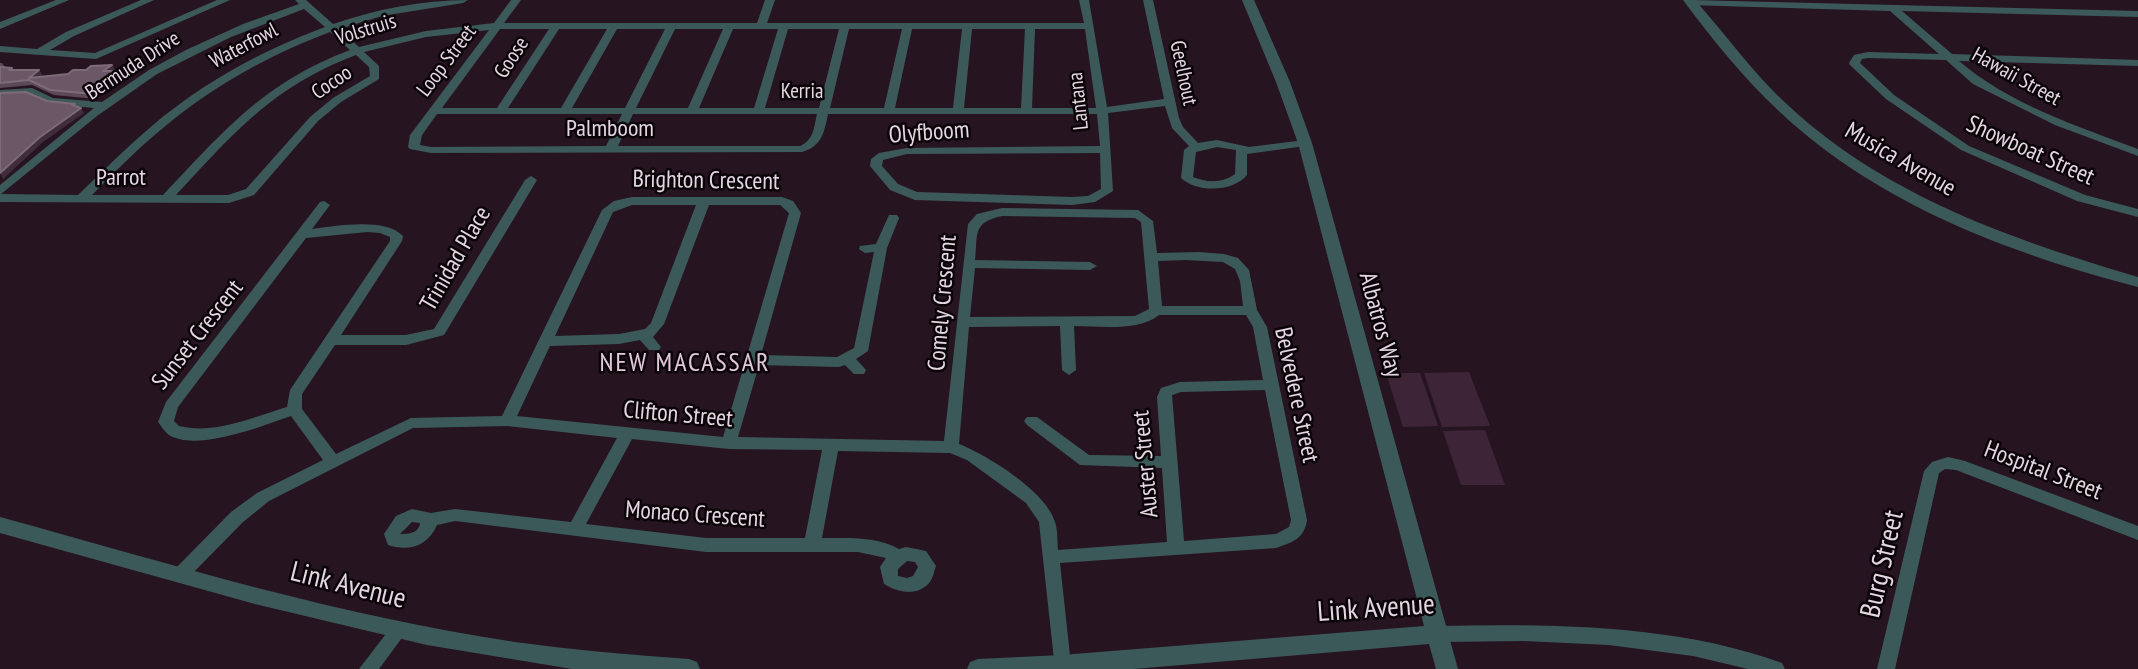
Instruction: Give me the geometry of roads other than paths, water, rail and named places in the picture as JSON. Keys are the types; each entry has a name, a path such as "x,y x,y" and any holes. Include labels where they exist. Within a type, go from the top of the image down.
{"street":[{"path":"0,26 64,0"},
{"path":"38,52 70,34 149,0"},
{"path":"0,49 91,57 205,4 225,0"},
{"name":"Waterfowl","path":"81,198 159,125 229,74 297,40 331,27 385,12 463,0"},
{"name":"Loop Street","path":"414,147 416,135 516,0"},
{"path":"761,27 770,0"},
{"name":"Lantana","path":"1084,0 1090,26 1104,149 1107,191 1102,195"},
{"name":"Geelhout","path":"1148,0 1169,102 1178,128 1196,147"},
{"name":"Albatros Way","path":"1248,0 1283,82 1305,143 1447,669"},
{"path":"2068,0 2087,13"},
{"path":"1690,1 2138,14"},
{"name":"Musica Avenue","path":"1690,1 1787,112 1861,168 1944,212 1993,233 2070,262 2138,282"},
{"name":"Cocoo","path":"242,196 256,187 314,119 375,77 374,66 302,2"},
{"name":"Bermuda Drive","path":"0,191 104,105 153,72 193,50 302,2"},
{"name":"Hawaii Street","path":"1892,8 1971,78 2000,95 2071,128 2138,153"},
{"name":"Volstruis","path":"166,199 257,106 281,88 356,50 389,40 496,26 1090,26"},
{"name":"Goose","path":"500,111 556,26"},
{"path":"565,111 614,26"},
{"path":"610,150 671,26"},
{"path":"692,111 729,26"},
{"path":"758,111 784,27"},
{"path":"823,111 844,27"},
{"path":"890,111 907,27"},
{"path":"958,111 967,27"},
{"path":"1026,111 1030,27"},
{"name":"Showboat Street","path":"1947,58 1868,55 1858,57 1854,63 1882,91 1965,148 2081,198 2138,213"},
{"path":"1947,58 2138,63"},
{"path":"0,93 25,90 60,102 104,105"},
{"name":"Kerria","path":"434,111 1100,111 1169,102"},
{"name":"Palmboom","path":"414,147 431,150 807,148 817,138 823,111"},
{"path":"1245,149 1239,155 1241,175 1237,180 1199,183 1186,177 1190,150 1196,147 1224,144 1245,149 1305,143"},
{"name":"Olyfboom","path":"1102,195 1072,201 915,196 894,187 876,166 877,159 883,155 907,151 1104,149"},
{"name":"Trinidad Place","path":"332,340 437,340 508,203 531,180"},
{"name":"Parrot","path":"0,198 229,199 242,196"},
{"name":"Brighton Crescent","path":"507,421 608,209 632,201 782,201 795,210 729,443"},
{"path":"546,341 649,342 704,201"},
{"name":"Sunset Crescent","path":"294,410 192,436 175,433 166,422 171,406 324,205"},
{"name":"Comely Crescent","path":"951,447 972,227 981,217 1002,212 1138,214 1147,221 1156,310"},
{"path":"754,360 853,365 863,346 881,248 893,218"},
{"path":"304,234 386,230 397,236 332,340 298,387 293,401 294,410 332,461"},
{"path":"865,248 881,248"},
{"path":"1152,257 1220,257 1233,260 1242,269 1250,310"},
{"path":"970,264 1090,266"},
{"name":"Belvedere Street","path":"965,322 1135,321 1147,318 1156,310 1250,310 1260,327 1299,520 1297,531 1276,541 1052,557"},
{"path":"1067,322 1069,370"},
{"name":"Auster Street","path":"1176,548 1164,397 1167,390 1180,387 1273,386"},
{"name":"Clifton Street","path":"181,574 262,497 411,423 507,421 729,443 951,447 974,456 1038,505 1047,521 1062,665"},
{"path":"1032,421 1086,461 1169,462"},
{"name":"Monaco Crescent","path":"576,528 626,433"},
{"path":"812,545 831,446"},
{"name":"Hospital Street","path":"1932,471 1943,463 1959,465 2138,533"},
{"name":"Burg Street","path":"1886,669 1932,471"},
{"name":"Monaco Crescent","path":"429,520 455,515 706,545 858,545 888,551 898,556"},
{"name":"Link Avenue","path":"0,525 398,631 508,651 597,663 689,669"},
{"path":"368,669 398,631"},
{"name":"Link Avenue","path":"978,669 1062,665 1438,634 1518,632 1613,637 1711,652 1776,669"}],"district":[{"name":"NEW MACASSAR","path":"685,364"}]}
